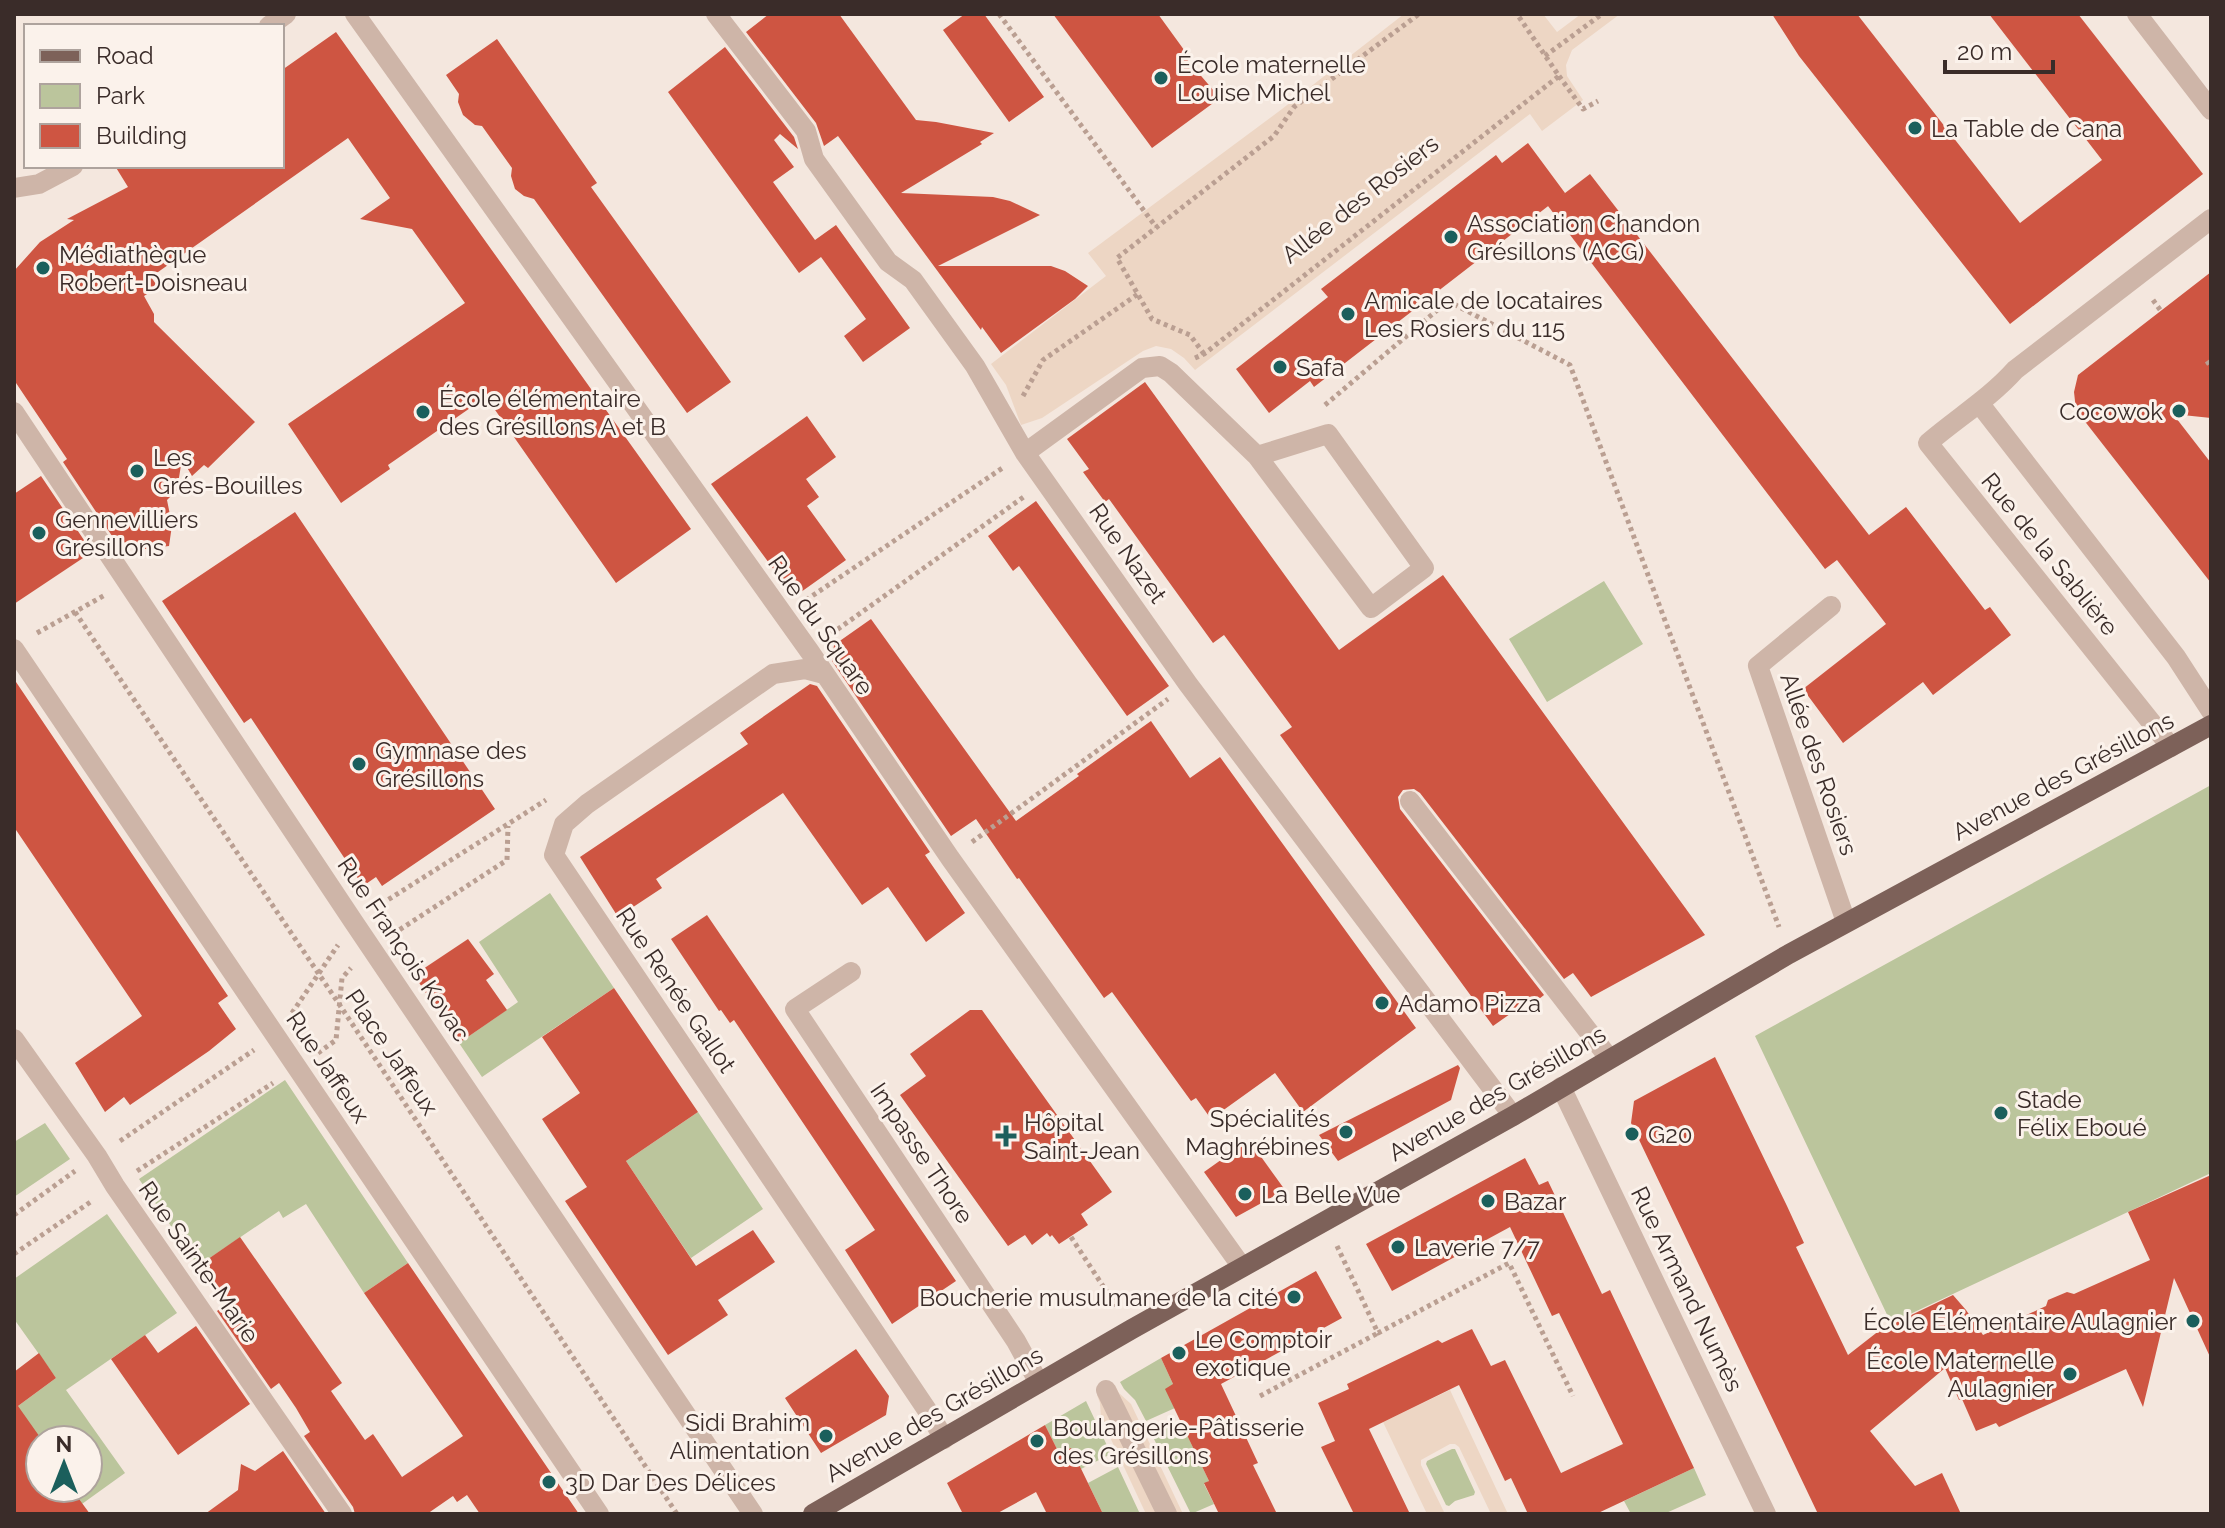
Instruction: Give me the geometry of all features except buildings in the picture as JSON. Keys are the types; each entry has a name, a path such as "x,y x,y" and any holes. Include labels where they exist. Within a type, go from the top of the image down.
{"main road":[{"name":"Avenue des Grésillons","path":"813,1514 1132,1329 1513,1116 1789,954 2211,725"}],"street":[{"name":"Rue du Square","path":"355,14 1242,1267"},
{"name":"Rue Nazet","path":"716,14 806,131 814,159 888,262 913,280 975,366 1018,458 1045,482 1188,684 1513,1116"},
{"path":"2137,14 2211,110"},
{"path":"14,188 39,184 69,168"},
{"name":"Rue de la Sablière","path":"2171,747 1928,443 1998,389 2015,370 2211,219"},
{"path":"1018,458 1142,368 1160,366 1257,456 1371,608 1424,568 1328,434 1257,456"},
{"name":"Rue de la Sablière","path":"1979,403 2176,657 2211,711"},
{"name":"Rue François Kovac","path":"14,412 753,1514"},
{"name":"Allée des Rosiers","path":"1831,606 1758,666 1846,922"},
{"name":"Rue Jaffeux","path":"14,649 599,1514"},
{"name":"Rue Renée Gallot","path":"824,674 805,669 773,674 587,804 564,824 554,855 944,1439"},
{"path":"1410,801 1609,1058"},
{"name":"Impasse Thore","path":"851,972 795,1009 1016,1341 1039,1383"},
{"name":"Rue Sainte-Marie","path":"14,1039 342,1514"},
{"name":"Rue Armand Numès","path":"1561,1087 1766,1514"},
{"path":"1106,1390 1167,1514"}],"path":[{"path":"999,14 1156,227"},
{"path":"1204,354 1190,335 1152,319 1117,258 1274,136 1294,107 1419,14"},
{"path":"1517,14 1583,109 1598,101"},
{"path":"1545,56 1602,14"},
{"name":"Allée des Rosiers","path":"1171,373 1204,354 1559,76"},
{"path":"1022,398 1043,360 1138,294"},
{"path":"1328,434 1323,406 1448,301 1570,365 1789,954"},
{"path":"783,615 1018,458"},
{"path":"808,651 1045,482"},
{"path":"34,635 108,593"},
{"name":"Place Jaffeux","path":"75,612 677,1514"},
{"path":"950,858 1188,684"},
{"path":"14,1215 275,1036 353,921 547,799"},
{"path":"1323,1221 1378,1333"},
{"path":"1071,1237 1132,1329"},
{"path":"1260,1396 1509,1263 1573,1396"}],"green space":[{"path":"1604,581 1643,644 1547,702 1509,639"},
{"name":"Stade Félix Eboué","path":"2211,785 2211,1173 1891,1323 1755,1036"},
{"path":"550,893 614,988 482,1077 459,1043 518,1002 479,942"},
{"path":"285,1080 408,1263 364,1293 306,1204 283,1218 279,1211 198,1266 139,1179"},
{"path":"698,1112 763,1209 691,1258 626,1161"},
{"path":"45,1123 70,1159 14,1197 14,1142"},
{"path":"107,1214 177,1313 66,1390 90,1424 24,1424 24,1504 82,1504 68,1514 14,1514 14,1409 56,1378 14,1319 14,1279"},
{"path":"1161,1358 1173,1384 1175,1408 1146,1421 1135,1400 1120,1382"},
{"path":"1086,1401 1111,1454 1081,1469 1071,1448 1059,1453 1045,1425"},
{"path":"1181,1422 1209,1481 1204,1484 1214,1504 1191,1514 1152,1435"},
{"path":"104,1443 125,1473 104,1488"},
{"path":"1455,1449 1475,1492 1449,1506 1426,1464"},
{"path":"1118,1467 1140,1514 1103,1514 1088,1483"},
{"path":"1694,1468 1706,1495 1664,1514 1631,1514 1624,1501"}],"shaded area":[{"path":"1404,14 1543,14 1557,32 1581,14 1620,14 1572,50 1566,65 1567,76 1583,100 1542,131 1530,114 1195,370 1171,349 1156,346 1143,351 1042,418 1021,425 1006,385 991,364 1106,276 1088,253"},
{"path":"1115,1385 1131,1404 1183,1514 1146,1514 1101,1418 1097,1395"},
{"path":"1450,1390 1508,1514 1491,1514 1459,1447 1450,1444 1421,1460 1445,1514 1427,1514 1383,1422"}],"place":[{"name":"École maternelle Louise Michel","path":"1161,78"},
{"name":"La Table de Cana","path":"1915,128"},
{"name":"Association Chandon Grésillons (ACG)","path":"1451,237"},
{"name":"Médiathèque Robert-Doisneau","path":"43,268"},
{"name":"Amicale de locataires Les Rosiers du 115","path":"1348,314"},
{"name":"Safa","path":"1280,367"},
{"name":"Cocowok","path":"2179,411"},
{"name":"École élémentaire des Grésillons A et B","path":"423,412"},
{"name":"Les Grés-Bouilles","path":"137,471"},
{"name":"Gennevilliers Grésillons","path":"39,533"},
{"name":"Gymnase des Grésillons","path":"359,764"},
{"name":"Adamo Pizza","path":"1382,1003"},
{"name":"Stade Félix Eboué","path":"2001,1113"},
{"name":"Spécialités Maghrébines","path":"1346,1132"},
{"name":"G20","path":"1632,1134"},
{"name":"Hôpital Saint-Jean","path":"1006,1136"},
{"name":"La Belle Vue","path":"1245,1194"},
{"name":"Bazar","path":"1488,1201"},
{"name":"Laverie 7/7","path":"1398,1247"},
{"name":"Boucherie musulmane de la cité","path":"1294,1297"},
{"name":"École Élémentaire Aulagnier","path":"2193,1321"},
{"name":"Le Comptoir exotique","path":"1179,1353"},
{"name":"École Maternelle Aulagnier","path":"2070,1374"},
{"name":"Sidi Brahim Alimentation","path":"826,1436"},
{"name":"Boulangerie-Pâtisserie des Grésillons","path":"1037,1441"},
{"name":"3D Dar Des Délices","path":"549,1482"}]}
